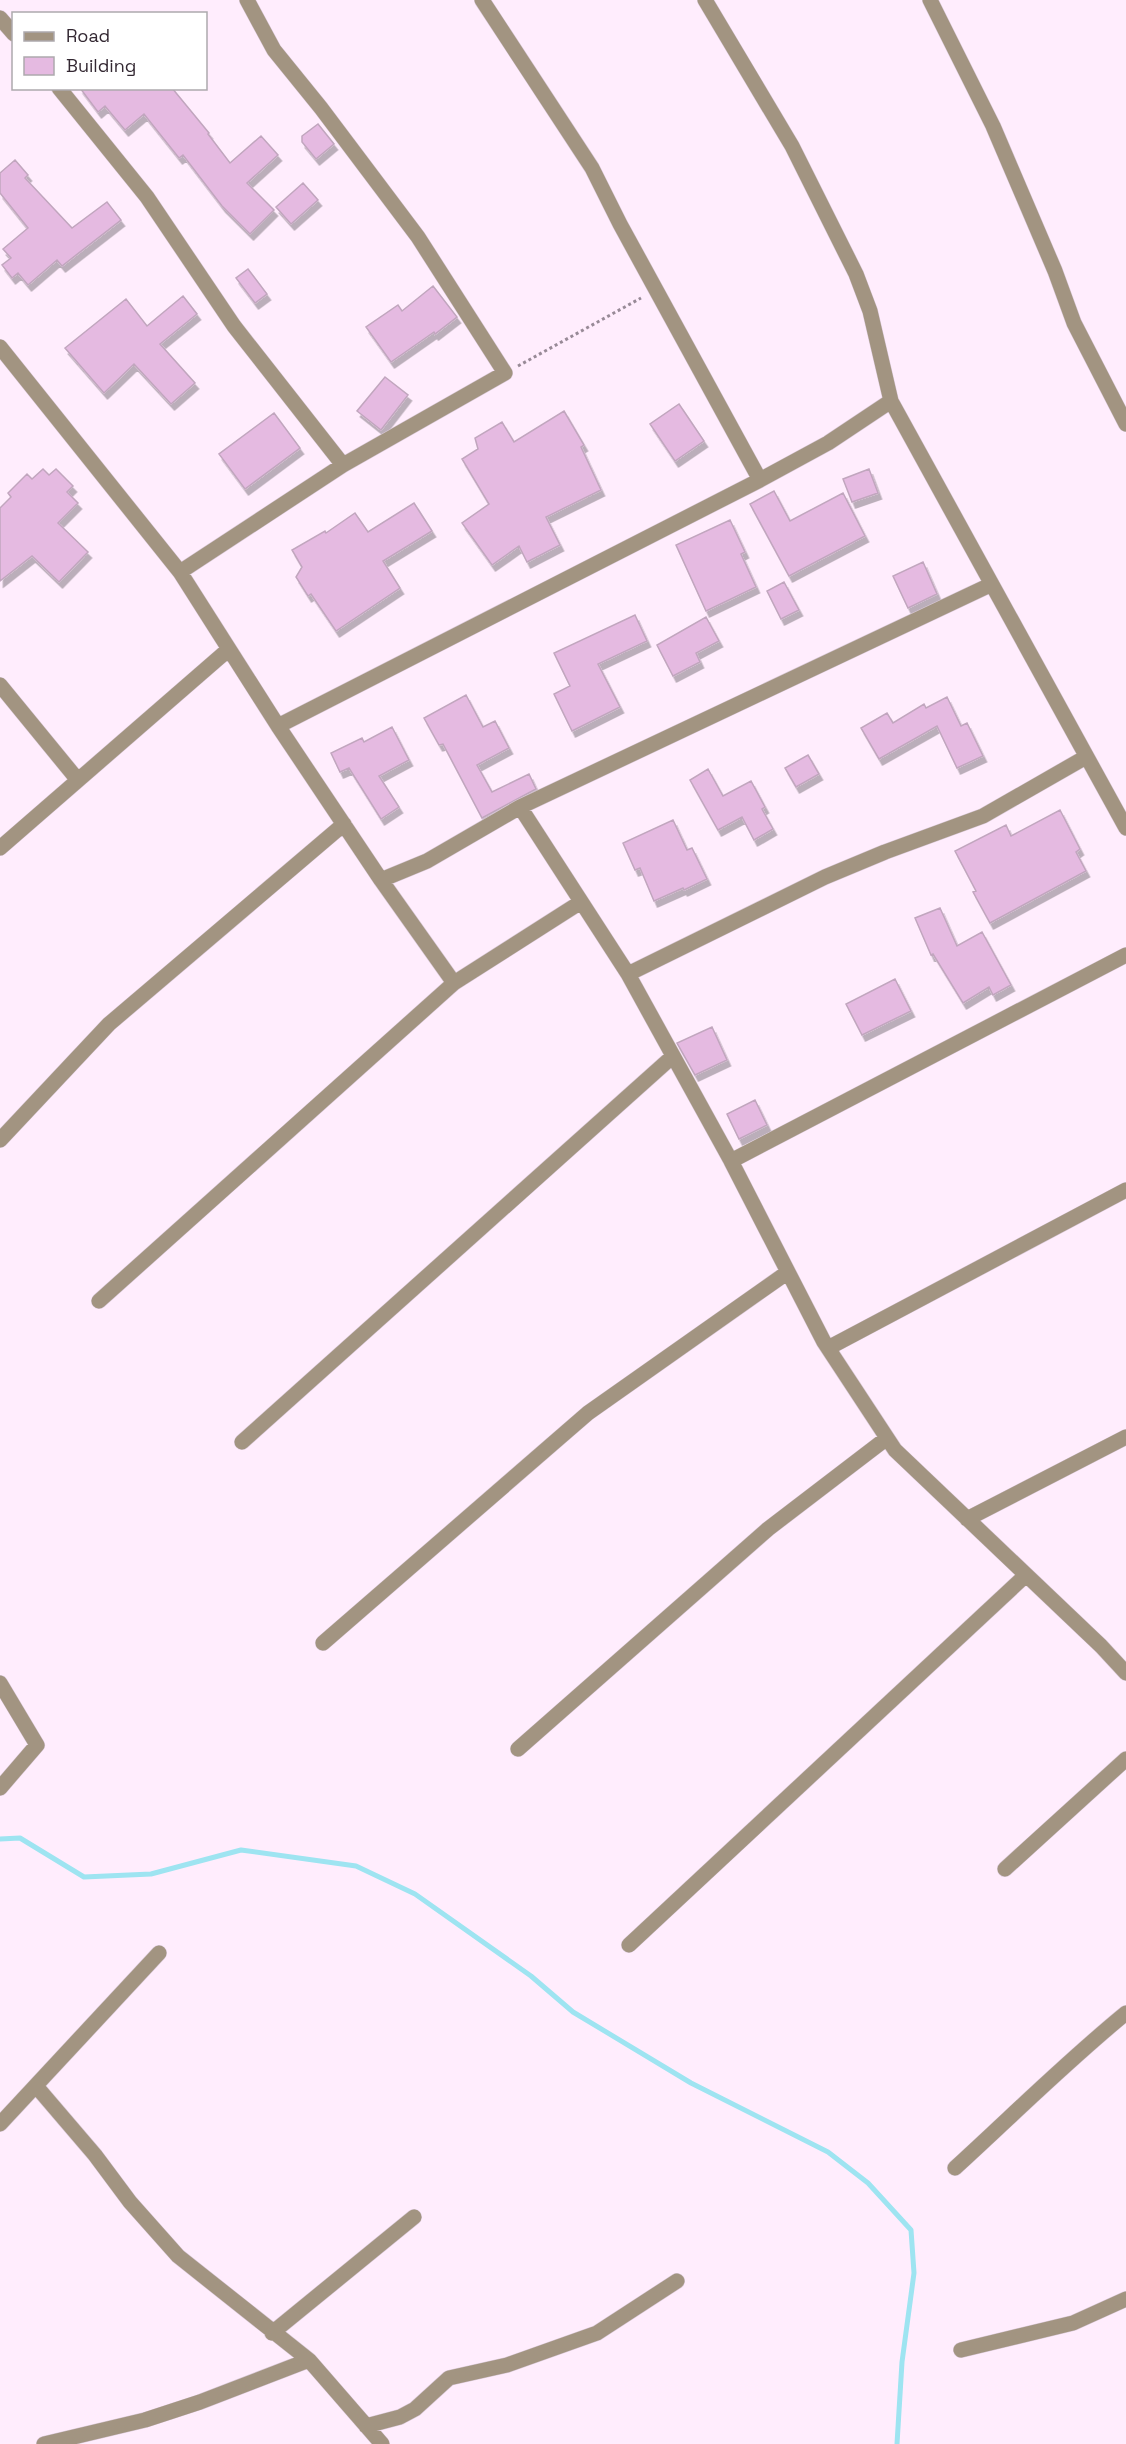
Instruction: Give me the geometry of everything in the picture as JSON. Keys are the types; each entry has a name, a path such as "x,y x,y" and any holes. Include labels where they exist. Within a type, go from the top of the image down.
{"street":[{"path":"180,572 343,465 505,373 418,237 321,108 274,50 248,0"},
{"path":"482,0 592,168 760,480"},
{"path":"705,0 792,146 856,274 870,311 891,401 990,585 1126,828"},
{"path":"930,0 993,126 1055,271 1074,323 1126,424"},
{"path":"0,18 12,32"},
{"path":"61,90 147,197 234,326 343,465"},
{"path":"0,347 180,572 278,726 381,880 454,982"},
{"path":"278,726 760,480 828,443 891,401"},
{"path":"381,880 428,861 520,807 990,585"},
{"path":"0,848 229,649"},
{"path":"0,685 77,779"},
{"path":"628,974 825,877 983,816 1086,757"},
{"path":"520,807 628,974 731,1161 824,1342 894,1450 1101,1646 1126,1673"},
{"path":"0,1140 109,1024 344,824"},
{"path":"99,1301 454,982 581,902"},
{"path":"731,1161 1126,955"},
{"path":"242,1442 672,1057"},
{"path":"824,1342 830,1347 837,1345 1126,1190"},
{"path":"322,1643 588,1413 788,1272"},
{"path":"967,1519 1126,1437"},
{"path":"518,1749 768,1529 887,1438"},
{"path":"629,1945 1026,1575"},
{"path":"0,1683 37,1745 0,1788"},
{"path":"1005,1869 1126,1759"},
{"path":"0,2124 159,1953"},
{"path":"955,2168 1027,2102 1059,2069 1126,2013"},
{"path":"36,2086 95,2155 130,2202 178,2256 272,2333 309,2360 382,2444"},
{"path":"272,2333 414,2217"},
{"path":"366,2426 408,2413 449,2378 507,2365 597,2333 677,2281"},
{"path":"961,2350 1073,2323 1126,2299"},
{"path":"44,2444 145,2420 200,2403 309,2360"}],"path":[{"path":"505,373 656,290"}],"building":[{"path":"82,90 174,90 230,163 261,136 278,155 247,183 274,210 250,234 222,206 183,155 179,158 144,114 125,130 105,106 98,112"},
{"path":"318,124 334,144 316,159 302,142 302,136"},
{"path":"15,160 28,175 25,178 72,228 107,202 121,220 62,266 57,260 28,285 18,273 12,278 2,265 11,258 3,249 28,228 0,193 0,173"},
{"path":"303,183 318,200 291,224 276,207"},
{"path":"248,269 267,294 255,303 236,278"},
{"path":"433,286 457,317 391,362 366,327 398,305 402,311"},
{"path":"183,296 197,314 160,344 195,383 171,404 134,364 104,393 65,348 126,299 147,326"},
{"path":"385,377 408,395 381,430 357,411"},
{"path":"679,404 704,441 675,461 650,424"},
{"path":"564,411 584,445 581,447 601,490 546,517 560,545 527,562 519,546 492,565 462,523 489,504 462,459 478,449 475,438 502,422 514,442"},
{"path":"274,413 300,448 245,489 219,454"},
{"path":"43,469 49,475 56,469 73,486 67,492 78,503 58,523 88,552 59,582 32,556 0,581 0,508 11,497 8,493 27,474 32,479"},
{"path":"869,469 878,493 852,502 843,479"},
{"path":"774,491 790,521 843,493 865,536 789,576 750,504"},
{"path":"414,503 432,531 383,561 400,588 336,631 311,594 308,596 296,577 302,567 292,550 325,531 326,533 355,513 368,532"},
{"path":"730,520 745,552 741,554 756,587 706,611 676,545"},
{"path":"923,562 937,594 908,608 893,576"},
{"path":"784,582 799,610 781,619 767,591"},
{"path":"635,615 647,641 598,664 620,707 572,731 554,694 570,686 554,653"},
{"path":"706,617 719,641 696,653 700,662 673,676 657,645"},
{"path":"466,695 483,727 495,721 509,748 477,765 492,792 529,774 536,789 482,818 443,744 439,745 424,718"},
{"path":"947,697 961,726 967,723 983,756 957,768 937,726 879,759 861,728 887,713 893,723 924,704 926,708"},
{"path":"392,727 409,760 379,776 399,807 381,819 349,768 340,772 331,753 362,738 364,742"},
{"path":"808,755 819,774 796,787 785,768"},
{"path":"708,769 723,796 751,781 765,807 762,809 773,829 754,840 742,817 718,830 690,780"},
{"path":"1060,810 1080,849 1076,852 1086,871 990,923 955,851 1006,825 1011,836"},
{"path":"673,820 687,850 692,848 707,879 654,901 640,868 635,870 623,843"},
{"path":"940,908 957,946 982,932 1011,985 993,995 989,987 963,1003 933,954 931,955 915,918"},
{"path":"895,979 911,1011 862,1035 846,1004"},
{"path":"712,1027 727,1060 695,1075 677,1043"},
{"path":"755,1100 767,1125 739,1139 727,1114"}],"waterway":[{"path":"0,1839 20,1838 84,1877 151,1874 241,1850 356,1866 415,1894 531,1976 573,2012 691,2083 828,2152 868,2183 911,2230 914,2273 902,2362 897,2444"}]}
